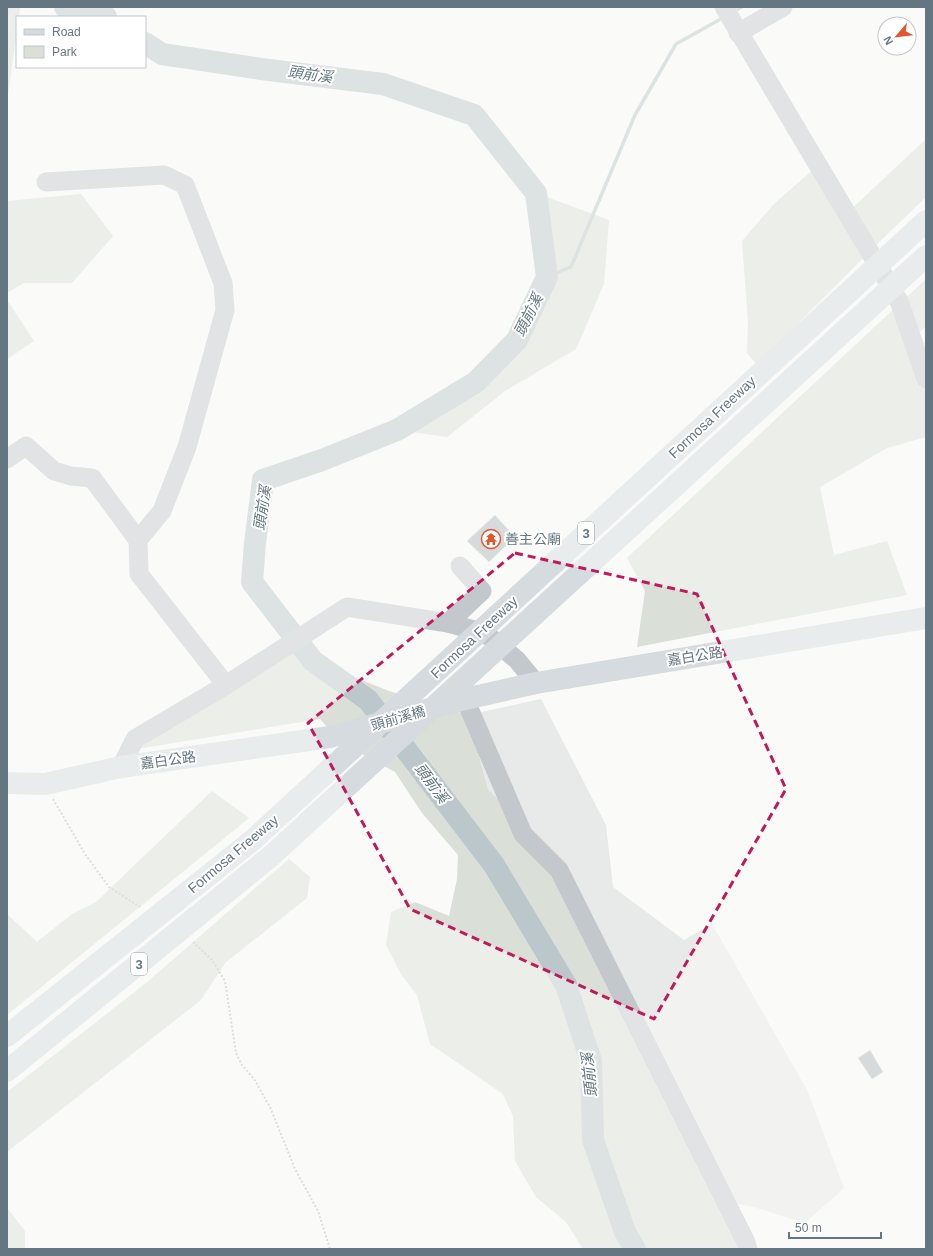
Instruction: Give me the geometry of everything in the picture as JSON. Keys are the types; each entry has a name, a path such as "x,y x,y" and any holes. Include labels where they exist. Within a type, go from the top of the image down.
{"main road":[{"name":"Formosa Freeway","path":"7,1036 254,839 922,224"},
{"name":"Formosa Freeway","path":"7,1071 271,856 926,256"},
{"name":"嘉白公路","path":"465,699 536,683 926,618"},
{"name":"頭前溪橋","path":"330,737 465,699"},
{"name":"嘉白公路","path":"7,783 45,784 121,767 330,737"}],"street":[{"path":"724,7 898,301 926,379"},
{"path":"738,33 783,7"},
{"path":"46,182 164,175 185,185 223,283 225,310 187,447 162,511 138,540"},
{"path":"7,459 26,446 54,471 71,476 92,478 138,540 139,574 226,685"},
{"path":"448,623 482,590 460,566"},
{"path":"121,767 135,739 226,685 347,608 448,623 485,633 517,660 536,683"},
{"path":"465,699 523,834 559,870 748,1249"}],"path":[{"path":"45,784 85,854 109,887 145,910"},
{"path":"192,942 212,960 225,981 236,1053 242,1065 254,1079 270,1107 295,1170 318,1211 330,1249"}],"highlighted area":[{"path":"515,553 697,594 786,789 654,1019 410,909 308,723"}],"shaded area":[{"path":"541,699 606,825 613,887 684,940 712,924 807,1090 844,1188 805,1223 754,1207 718,1200 551,851 488,789 468,715"}],"green space":[{"path":"7,7 20,7 19,16 16,16 16,37 7,102"},
{"path":"926,139 926,197 757,365 747,353 748,322 742,241 774,204 816,167 845,215"},
{"path":"536,193 609,220 604,284 576,349 505,391 447,437 397,430 476,382 517,340 547,277"},
{"path":"81,194 113,236 72,283 24,283 7,293 7,201"},
{"path":"926,279 926,326 922,330 908,336 926,386 926,437 887,448 820,487 834,555 887,541 907,595 637,647 645,591 627,558"},
{"path":"7,300 34,341 7,359"},
{"path":"291,652 389,691 468,715 488,789 551,851 743,1249 583,1249 566,1222 536,1197 515,1161 513,1116 503,1094 430,1044 417,995 401,974 386,945 391,912 415,902 449,916 457,879 458,855 422,813 395,772 342,743 320,719 137,749"},
{"path":"212,791 249,818 7,1015 7,914 37,942 72,914 96,902"},
{"path":"289,859 310,877 307,898 226,962 201,1000 7,1152 7,1092 146,983"},
{"path":"7,1208 25,1231 25,1249 7,1249"}],"building":[{"name":"善主公廟","path":"495,515 515,537 489,562 467,541"},
{"path":"870,1050 883,1072 872,1079 858,1058"}],"waterway":[{"name":"頭前溪","path":"65,7 97,11 104,16"},
{"path":"738,9 742,7"},
{"path":"547,277 571,267 635,115 676,44 719,20"},
{"name":"頭前溪","path":"146,44 162,54 261,69 383,84 474,115 536,193 547,277 517,340 476,382 397,430 322,460 263,480 252,582 313,661 368,700 494,865 566,985 591,1061 593,1140 625,1232 635,1249"}],"place":[{"name":"善主公廟","path":"491,539"}]}
